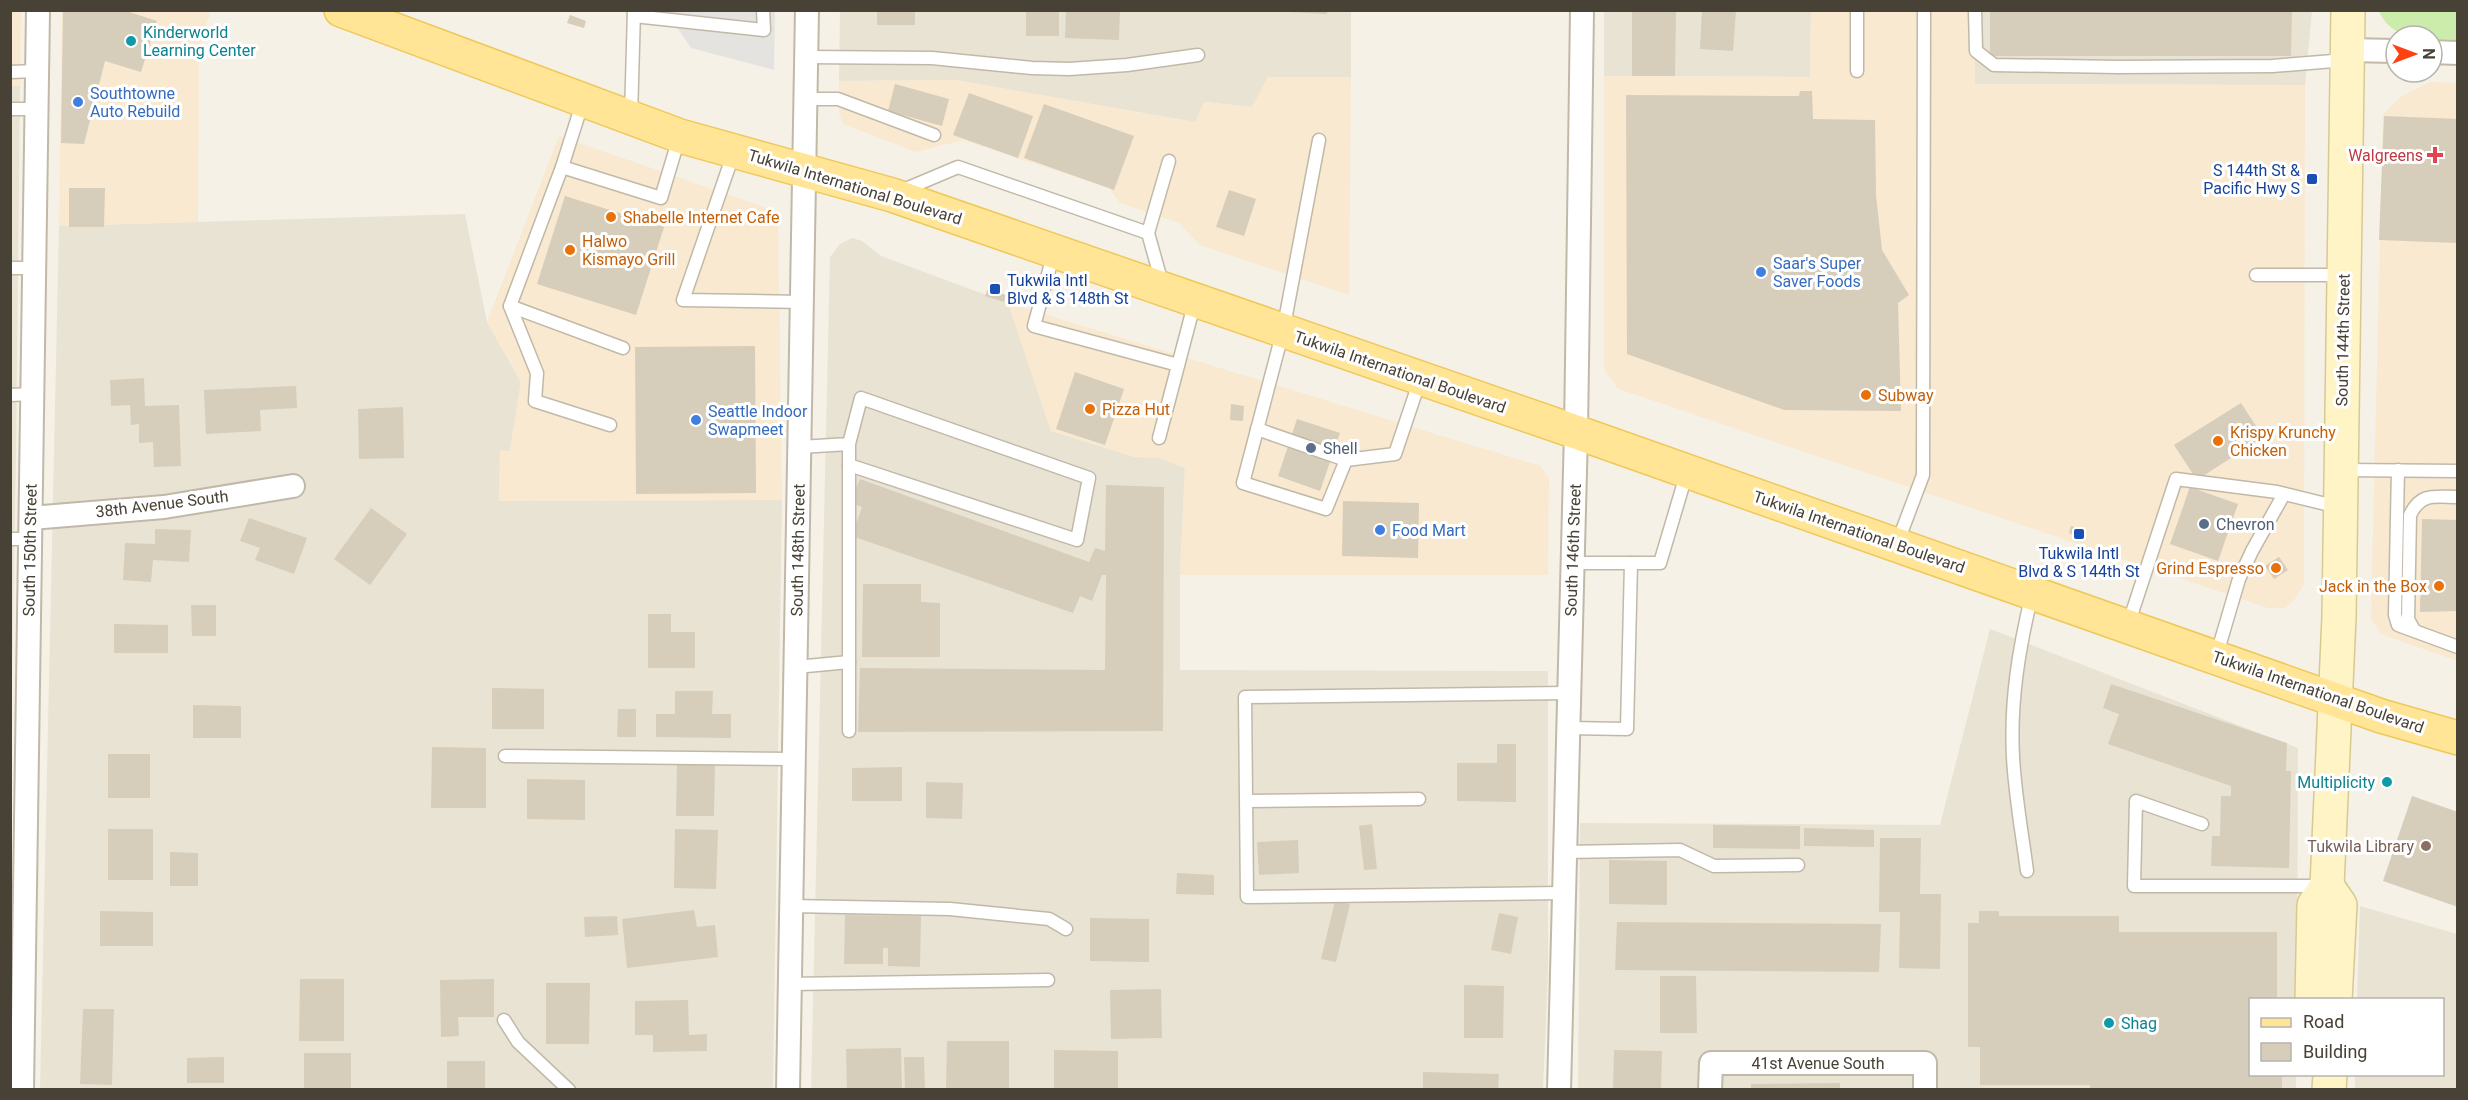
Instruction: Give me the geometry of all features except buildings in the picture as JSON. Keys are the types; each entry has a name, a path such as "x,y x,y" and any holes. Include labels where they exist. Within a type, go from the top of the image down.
{"main road":[{"name":"Tukwila International Boulevard","path":"341,10 680,136 891,195 1576,432 2216,658 2457,738"}],"street":[{"name":"South 150th Street","path":"22,1089 17,952 24,532 22,395 34,268 38,10"},
{"name":"South 148th Street","path":"788,1089 807,10"},
{"name":"South 146th Street","path":"1559,1089 1576,432 1582,10"},
{"name":"South 144th Street","path":"2312,998 2314,905 2327,886 2335,699 2341,508 2348,10"},
{"path":"2347,55 2384,52"},
{"name":"38th Avenue South","path":"24,532 293,486"},
{"name":"South 144th Street","path":"2327,886 2340,905 2335,998"},
{"name":"41st Avenue South","path":"1710,1089 1711,1063 1924,1063 1924,1089"}],"lane":[{"path":"631,118 634,13 764,30 763,10"},
{"path":"1857,10 1857,71"},
{"path":"1896,545 1923,475 1924,10"},
{"path":"1975,10 1976,51 1994,65 2272,66 2347,55"},
{"path":"806,57 932,58 1032,68 1069,69 1127,65 1198,55"},
{"path":"10,72 37,72"},
{"path":"805,99 838,99 934,135"},
{"path":"583,100 562,167 510,306 537,373 535,401 610,425"},
{"path":"10,109 36,109"},
{"path":"562,167 661,198 680,136"},
{"path":"1319,140 1283,331 1243,483 1326,509 1346,460"},
{"path":"734,151 683,300 802,302"},
{"path":"1164,290 1148,233 1169,161"},
{"path":"891,195 958,167 1148,233"},
{"path":"1054,251 1034,326 1178,365"},
{"path":"10,268 34,268"},
{"path":"2256,275 2343,275"},
{"path":"1158,438 1196,300"},
{"path":"510,306 623,348"},
{"path":"1257,429 1346,460 1395,454 1421,378"},
{"path":"849,465 1077,540 1089,477 861,398 849,444 849,465 849,731"},
{"path":"800,447 849,444"},
{"path":"2341,470 2457,471"},
{"path":"2398,470 2395,615 2398,625 2457,647"},
{"path":"1572,563 1660,563 1687,471"},
{"path":"2128,627 2176,479 2284,494 2341,508"},
{"path":"2216,658 2240,579 2252,551 2284,494"},
{"path":"2414,630 2408,619 2410,515 2414,506 2426,497 2457,497"},
{"path":"1568,728 1627,729 1631,563"},
{"path":"2027,871 2013,758 2013,714 2018,653 2032,592"},
{"path":"795,667 849,662"},
{"path":"1564,893 1247,897 1245,697 1569,693"},
{"path":"505,756 794,759"},
{"path":"1246,801 1419,799"},
{"path":"2202,824 2136,801 2134,886 2327,886"},
{"path":"1565,852 1680,850 1714,866 1798,865"},
{"path":"791,906 974,911 1049,919 1066,929"},
{"path":"790,984 1048,980"},
{"path":"504,1020 518,1042 569,1089"}],"shaded area":[{"path":"202,10 210,13 199,46 198,222 59,226 62,11"},
{"path":"1975,10 1975,84 2305,85 2304,584 2294,600 2285,608 2268,608 1618,389 1604,369 1604,76 1810,77 1811,11"},
{"path":"11,11 21,11 20,86 11,86"},
{"path":"666,11 775,11 774,70 691,48"},
{"path":"840,11 1351,11 1351,77 1268,77 1252,107 1205,102 1195,122 955,80 839,81"},
{"path":"1604,11 1811,11 1810,77 1604,76"},
{"path":"1975,11 2312,11 2305,85 1975,84"},
{"path":"1268,77 1351,77 1349,295 1200,245 1179,223 1120,203 1109,188 963,140 916,152 843,124 839,113 839,81 955,80 1195,122 1204,102 1252,107"},
{"path":"2457,83 2457,661 2381,634 2371,618 2383,114 2402,96 2427,84"},
{"path":"11,86 20,86 11,741"},
{"path":"559,136 770,209 778,216 782,500 499,501 500,451 510,451 521,382 487,322"},
{"path":"465,214 487,322 521,382 510,451 500,451 499,501 782,500 773,1089 40,1090 59,226"},
{"path":"852,238 862,241 881,256 1008,303 1051,431 1135,457 1160,458 1185,468 1180,575 1180,670 1548,671 1548,971 1543,1089 811,1090 830,257 840,244"},
{"path":"1008,303 1540,466 1549,478 1548,575 1180,575 1185,468 1160,458 1135,457 1051,431"},
{"path":"1990,629 2298,748 2297,998 2249,998 2249,1076 2296,1076 2296,1089 1578,1090 1580,823 1940,825"},
{"path":"2360,906 2457,934 2457,1089 2355,1089 2355,1076 2444,1076 2444,998 2357,998"}],"green space":[{"path":"2379,11 2457,11 2457,40 2444,39 2444,24 2387,24"}],"place":[{"name":"Kinderworld Learning Center","path":"131,41"},
{"name":"Southtowne Auto Rebuild","path":"78,102"},
{"name":"Walgreens","path":"2435,155"},
{"name":"S 144th St & Pacific Hwy S","path":"2312,179"},
{"name":"Shabelle Internet Cafe","path":"611,217"},
{"name":"Halwo Kismayo Grill","path":"570,250"},
{"name":"Saar's Super Saver Foods","path":"1761,272"},
{"name":"Tukwila Intl Blvd & S 148th St","path":"995,289"},
{"name":"Subway","path":"1866,395"},
{"name":"Pizza Hut","path":"1090,409"},
{"name":"Seattle Indoor Swapmeet","path":"696,420"},
{"name":"Krispy Krunchy Chicken","path":"2218,441"},
{"name":"Shell","path":"1311,448"},
{"name":"Chevron","path":"2204,524"},
{"name":"Food Mart","path":"1380,530"},
{"name":"Tukwila Intl Blvd & S 144th St","path":"2079,534"},
{"name":"Grind Espresso","path":"2276,568"},
{"name":"Jack in the Box","path":"2439,586"},
{"name":"Multiplicity","path":"2387,782"},
{"name":"Tukwila Library","path":"2426,846"},
{"name":"Shag","path":"2109,1023"}]}
